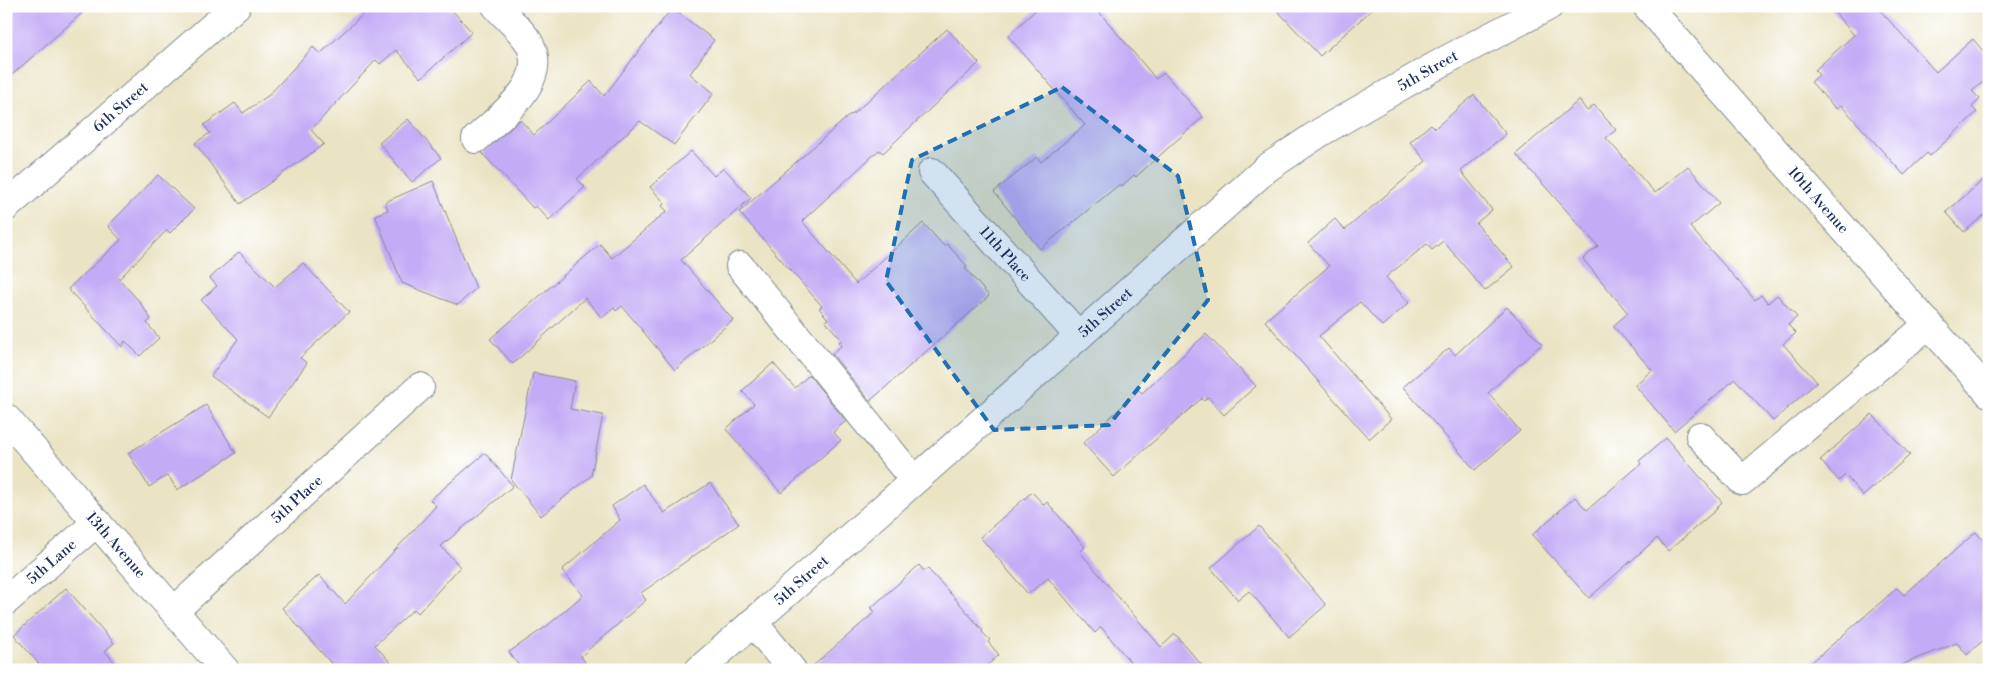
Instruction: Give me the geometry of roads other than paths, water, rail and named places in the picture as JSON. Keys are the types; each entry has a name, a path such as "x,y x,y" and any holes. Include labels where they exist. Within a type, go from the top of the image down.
{"street":[{"name":"6th Street","path":"6,207 236,6"},
{"path":"476,139 520,96 533,77 535,61 528,41 496,6"},
{"name":"5th Street","path":"699,670 1267,168 1320,132 1446,60 1548,6"},
{"name":"10th Avenue","path":"1647,6 1989,393"},
{"name":"11th Place","path":"932,172 1079,336"},
{"path":"740,266 914,480"},
{"path":"1700,436 1742,481 1928,324"},
{"name":"5th Place","path":"174,611 420,387"},
{"name":"13th Avenue","path":"6,418 225,670"},
{"name":"5th Lane","path":"6,601 97,522"},
{"path":"753,622 792,670"}]}
